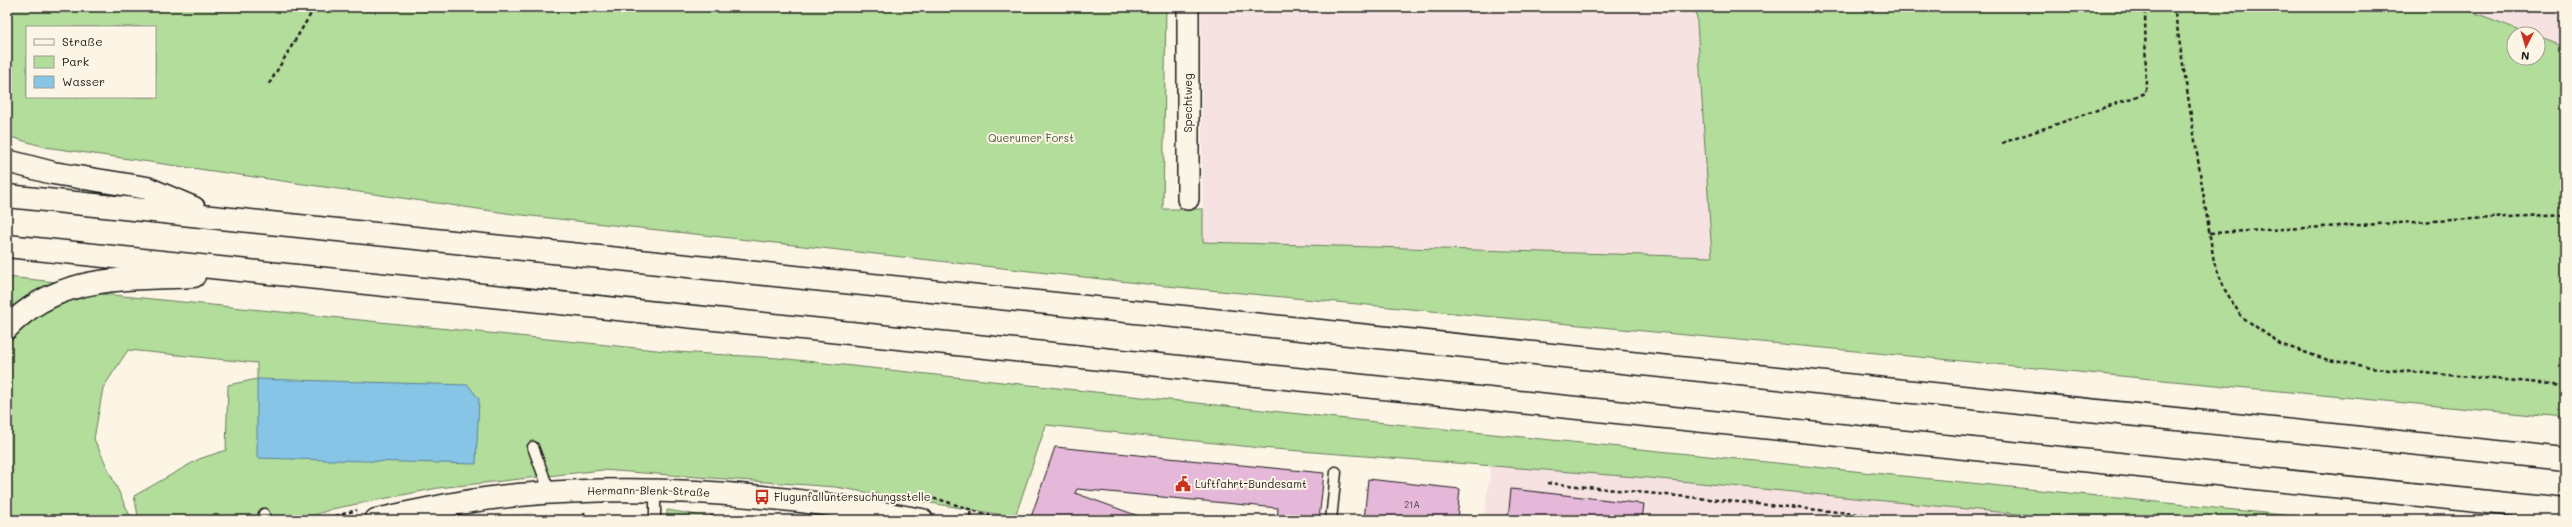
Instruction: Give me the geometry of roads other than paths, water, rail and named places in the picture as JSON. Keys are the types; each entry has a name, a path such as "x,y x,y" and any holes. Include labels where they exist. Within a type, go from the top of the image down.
{"main road":[{"path":"7,161 53,173 147,188 215,217"},
{"path":"7,196 2565,459"},
{"path":"7,246 2565,510"},
{"path":"7,328 28,309 44,299 80,284 98,281 269,273"},
{"name":"Hermann-Blenk-Straße","path":"376,520 475,501 550,493 655,490 762,497 863,515 922,520"}],"street":[{"name":"Spechtweg","path":"1188,7 1188,199"}],"lane":[{"path":"533,447 550,493"},
{"path":"1331,520 1336,472"},
{"path":"655,490 655,520"}],"water":[{"path":"257,379 468,385 479,399 476,464 257,458"}],"place":[{"name":"Luftfahrt-Bundesamt","path":"1183,484"},
{"name":"Flugunfalluntersuchungsstelle","path":"762,497"}],"park label":[{"name":"Querumer Forst","path":"1031,138"}]}
